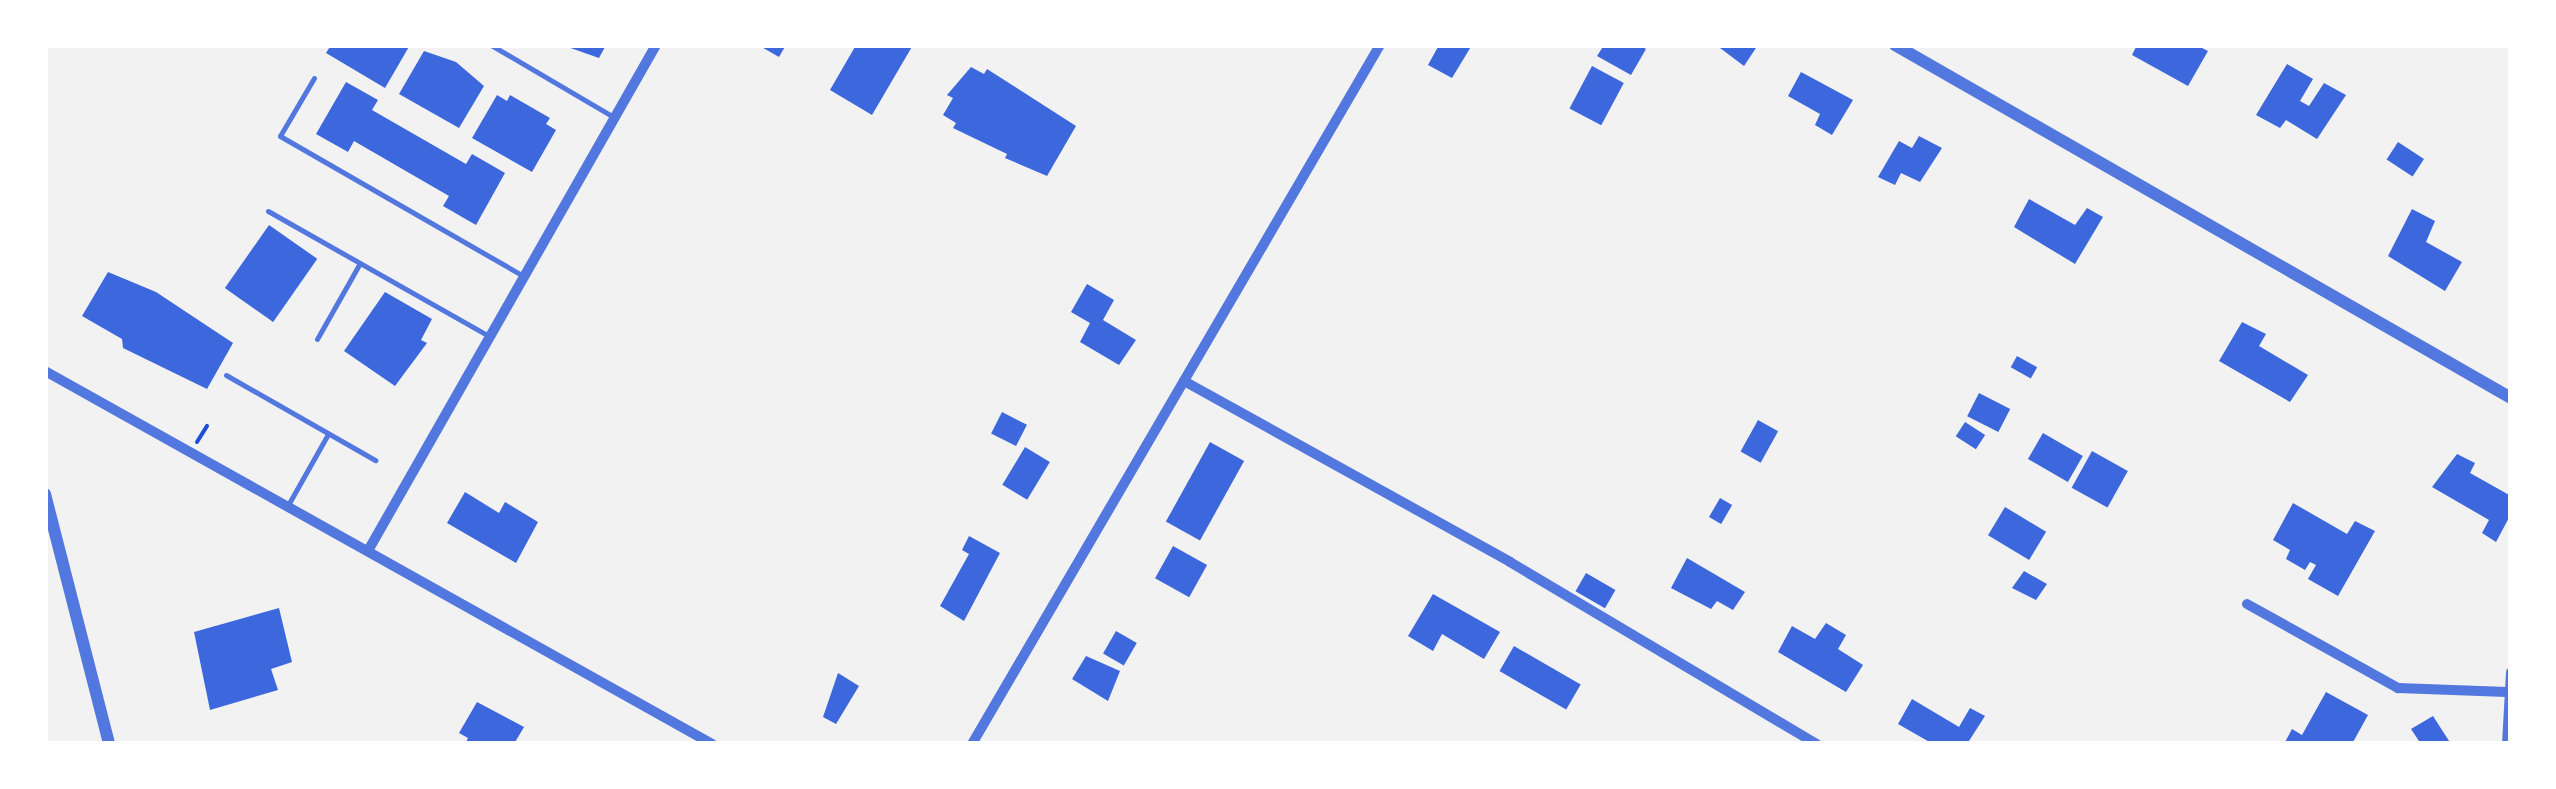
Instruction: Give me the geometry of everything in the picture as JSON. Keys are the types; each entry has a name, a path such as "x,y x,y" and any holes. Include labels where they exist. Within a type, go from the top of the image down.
{"street":[{"path":"369,550 656,45"},
{"path":"972,744 1380,45"},
{"path":"1895,45 2511,398"},
{"path":"45,371 712,744"},
{"path":"1184,381 1510,562 1817,744"},
{"path":"45,494 109,744"},
{"path":"2247,604 2398,688 2507,692"},
{"path":"2507,744 2511,672"}],"lane":[{"path":"491,45 615,117"},
{"path":"314,78 280,136 526,277"},
{"path":"268,211 491,338"},
{"path":"318,339 360,264"},
{"path":"226,375 375,460"},
{"path":"288,505 328,433"}],"building":[{"path":"331,45 410,45 385,88 326,53"},
{"path":"562,45 606,45 599,58"},
{"path":"758,45 786,45 779,57"},
{"path":"856,45 913,45 872,115 830,90"},
{"path":"1439,45 1472,45 1452,78 1428,65"},
{"path":"1604,45 1639,45 1646,49 1631,75 1597,56"},
{"path":"1716,45 1758,45 1744,66"},
{"path":"2137,45 2196,45 2208,51 2188,86 2132,55"},
{"path":"424,51 456,62 484,86 459,128 399,94"},
{"path":"2287,64 2313,79 2300,101 2309,106 2324,83 2346,95 2317,139 2286,120 2280,128 2256,115"},
{"path":"1592,66 1624,83 1601,125 1569,108"},
{"path":"971,67 984,74 987,69 1076,126 1047,176 1005,158 1007,154 953,128 956,123 943,115 953,98 947,95"},
{"path":"1801,72 1853,100 1832,135 1815,125 1820,114 1788,96"},
{"path":"346,82 378,100 372,110 466,164 472,154 505,173 476,225 443,206 449,196 354,141 348,152 316,134"},
{"path":"497,95 507,101 510,95 550,118 546,124 556,130 532,172 472,138"},
{"path":"1919,136 1942,148 1920,182 1901,173 1895,185 1878,177 1899,141 1912,148"},
{"path":"2398,142 2424,159 2413,176 2387,160"},
{"path":"2029,199 2075,225 2087,208 2103,217 2075,264 2014,227"},
{"path":"2412,209 2435,221 2426,242 2462,262 2445,291 2388,256"},
{"path":"269,225 317,259 273,322 225,288"},
{"path":"108,272 156,292 233,343 207,389 123,348 122,339 82,316"},
{"path":"1087,284 1114,300 1103,320 1136,340 1119,365 1080,342 1090,323 1071,312"},
{"path":"385,292 432,319 421,340 427,343 395,386 344,351"},
{"path":"2242,322 2266,334 2259,346 2308,375 2290,402 2219,361"},
{"path":"2017,356 2037,367 2031,379 2011,367"},
{"path":"1979,393 2010,409 1998,432 1967,416"},
{"path":"1002,412 1027,425 1016,446 991,433"},
{"path":"1758,420 1778,431 1761,463 1741,451"},
{"path":"1965,422 1985,435 1976,449 1956,436"},
{"path":"2043,433 2083,456 2068,482 2028,459"},
{"path":"1210,442 1244,461 1200,540 1166,522"},
{"path":"1025,447 1050,462 1027,500 1002,485"},
{"path":"2092,451 2128,471 2107,508 2072,488"},
{"path":"2457,454 2475,463 2470,473 2511,496 2511,514 2496,542 2482,533 2489,520 2432,487"},
{"path":"465,492 499,513 505,502 538,522 516,563 447,523"},
{"path":"1720,498 1732,505 1721,524 1709,517"},
{"path":"2293,503 2347,534 2355,521 2375,531 2338,596 2308,579 2316,565 2310,562 2305,570 2286,559 2290,550 2273,540"},
{"path":"2005,507 2046,532 2029,560 1988,535"},
{"path":"969,536 1000,553 964,621 940,606 969,554 962,550"},
{"path":"1173,546 1207,565 1189,597 1155,578"},
{"path":"1687,558 1745,592 1733,610 1717,601 1711,609 1671,588"},
{"path":"2024,571 2047,584 2036,600 2012,588"},
{"path":"1586,573 1615,590 1605,608 1576,591"},
{"path":"1433,594 1500,632 1484,659 1442,634 1433,651 1408,636"},
{"path":"279,608 292,662 271,669 278,690 210,710 194,632"},
{"path":"1826,623 1846,635 1838,649 1863,665 1846,692 1778,652 1792,626 1815,639"},
{"path":"1116,631 1137,643 1124,666 1103,654"},
{"path":"1514,646 1581,684 1566,710 1500,671"},
{"path":"1086,656 1120,671 1108,701 1072,679"},
{"path":"838,673 859,686 836,724 823,717"},
{"path":"2326,692 2368,715 2352,744 2284,744 2292,729 2302,735"},
{"path":"1912,699 1959,727 1970,708 1985,716 1967,744 1933,744 1898,724"},
{"path":"477,702 524,727 514,744 465,744 468,738 459,733"},
{"path":"2433,716 2451,744 2421,744 2411,729"}]}
